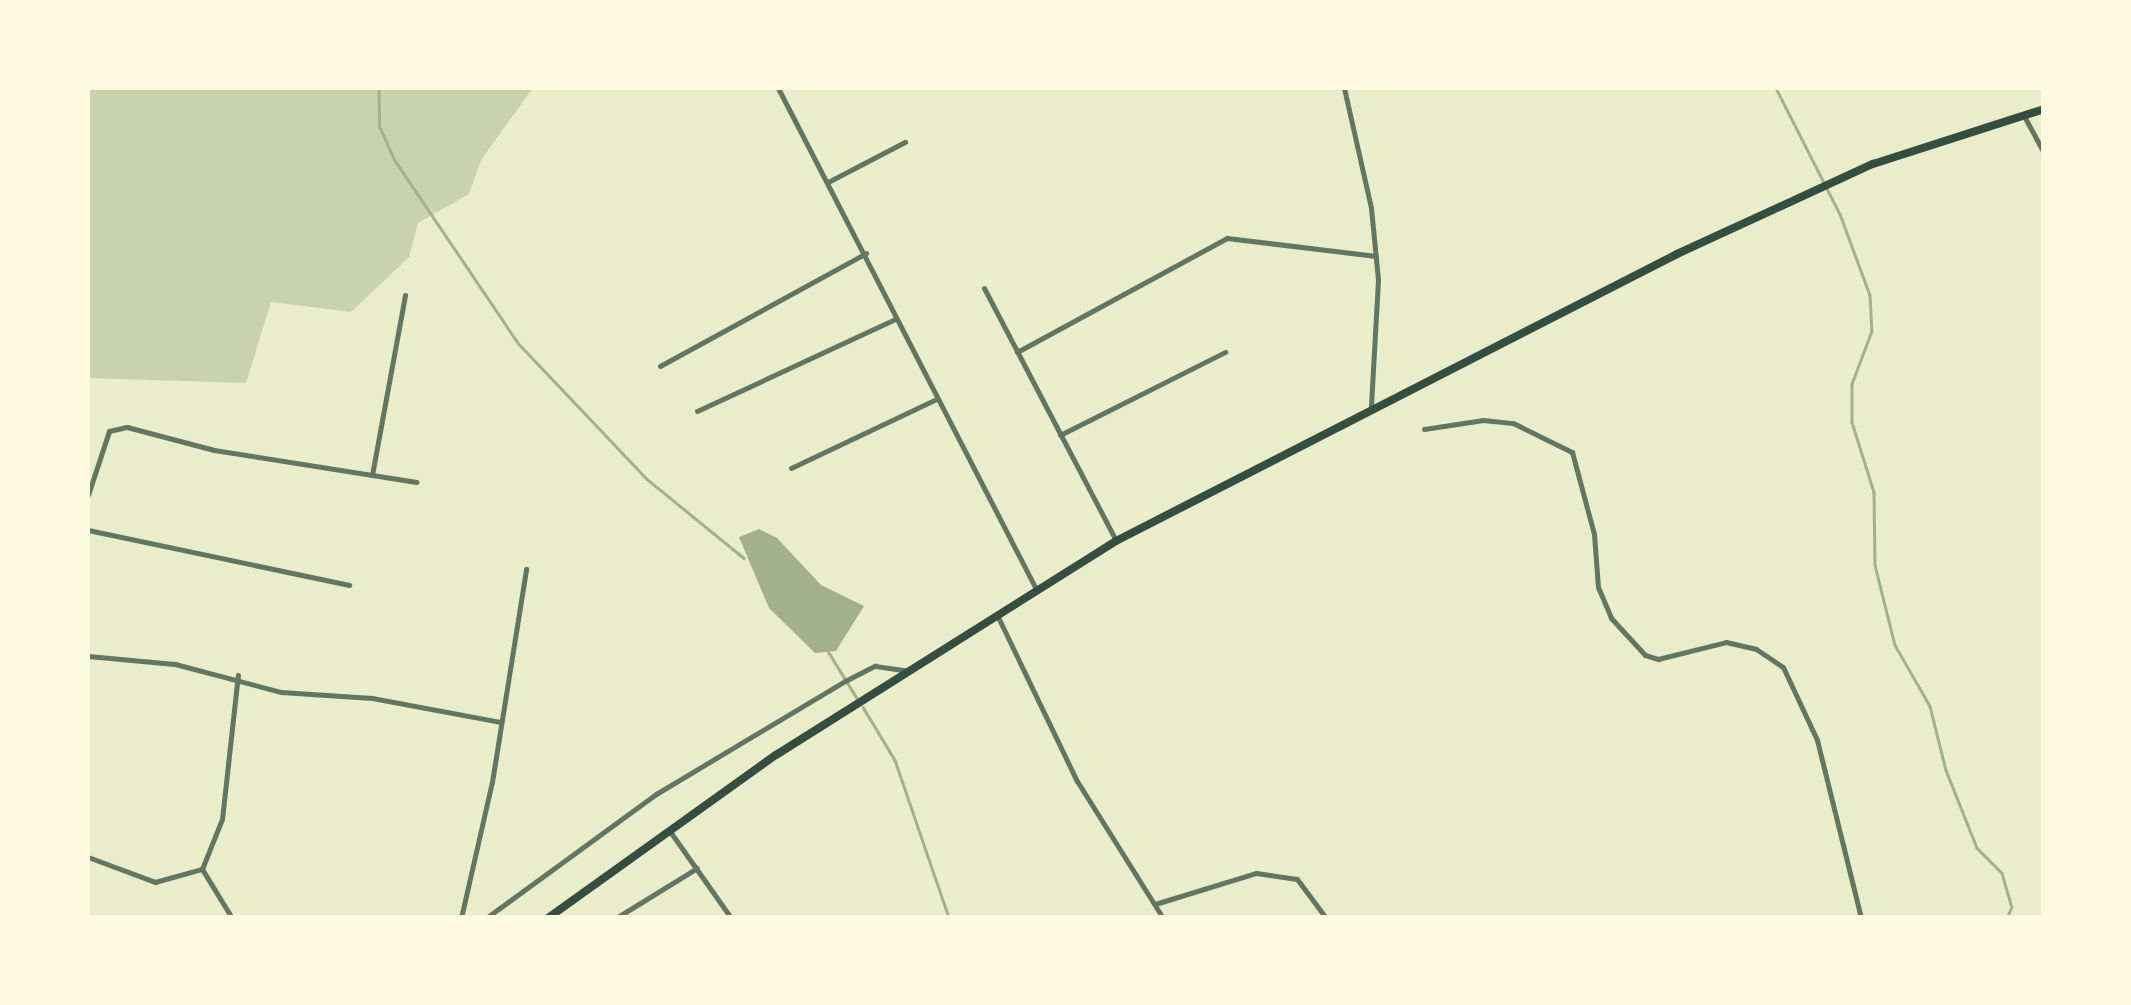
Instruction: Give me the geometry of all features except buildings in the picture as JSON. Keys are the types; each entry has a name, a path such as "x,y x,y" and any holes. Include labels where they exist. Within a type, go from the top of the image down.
{"main road":[{"path":"548,918 669,830 905,670 1116,542 1371,407 1873,164 2044,109"}],"street":[{"path":"778,88 866,252 895,319 1036,590"},
{"path":"1344,88 1376,256 1371,407"},
{"path":"2022,114 2044,153"},
{"path":"828,182 905,142"},
{"path":"1017,352 1227,238 1376,256"},
{"path":"660,366 866,252"},
{"path":"984,288 1116,542"},
{"path":"372,475 405,295"},
{"path":"697,411 895,319"},
{"path":"1060,435 1225,352"},
{"path":"791,468 936,399"},
{"path":"1424,430 1483,420 1512,423 1572,452 1599,562 1598,587 1611,618 1645,655 1658,659 1726,642 1756,649 1783,667 1816,740 1861,918"},
{"path":"88,495 109,431 127,427 214,450 416,482"},
{"path":"88,530 349,586"},
{"path":"460,918 526,569"},
{"path":"997,615 1077,781 1163,918"},
{"path":"88,656 238,676 282,692 372,698 500,722"},
{"path":"486,918 656,794 845,680 875,666 905,670"},
{"path":"202,870 222,820 238,676"},
{"path":"669,830 731,918"},
{"path":"88,858 155,882 202,870"},
{"path":"616,918 697,868"},
{"path":"202,870 232,918"},
{"path":"1156,904 1256,873 1297,879 1326,918"}],"shaded area":[{"path":"88,88 533,88 481,160 469,194 418,223 409,257 351,312 271,302 246,383 88,378"},
{"path":"759,529 777,538 821,585 864,606 836,651 815,653 769,608 739,537"}],"waterway":[{"path":"379,88 380,127 394,159 519,344 647,479 744,558"},
{"path":"1776,88 1840,214 1870,295 1872,331 1852,384 1852,422 1874,492 1875,565 1895,645 1930,706 1946,770 1977,848 2002,873 2012,907 2007,918"},
{"path":"828,651 858,700"},
{"path":"863,707 895,760 949,918"}]}
